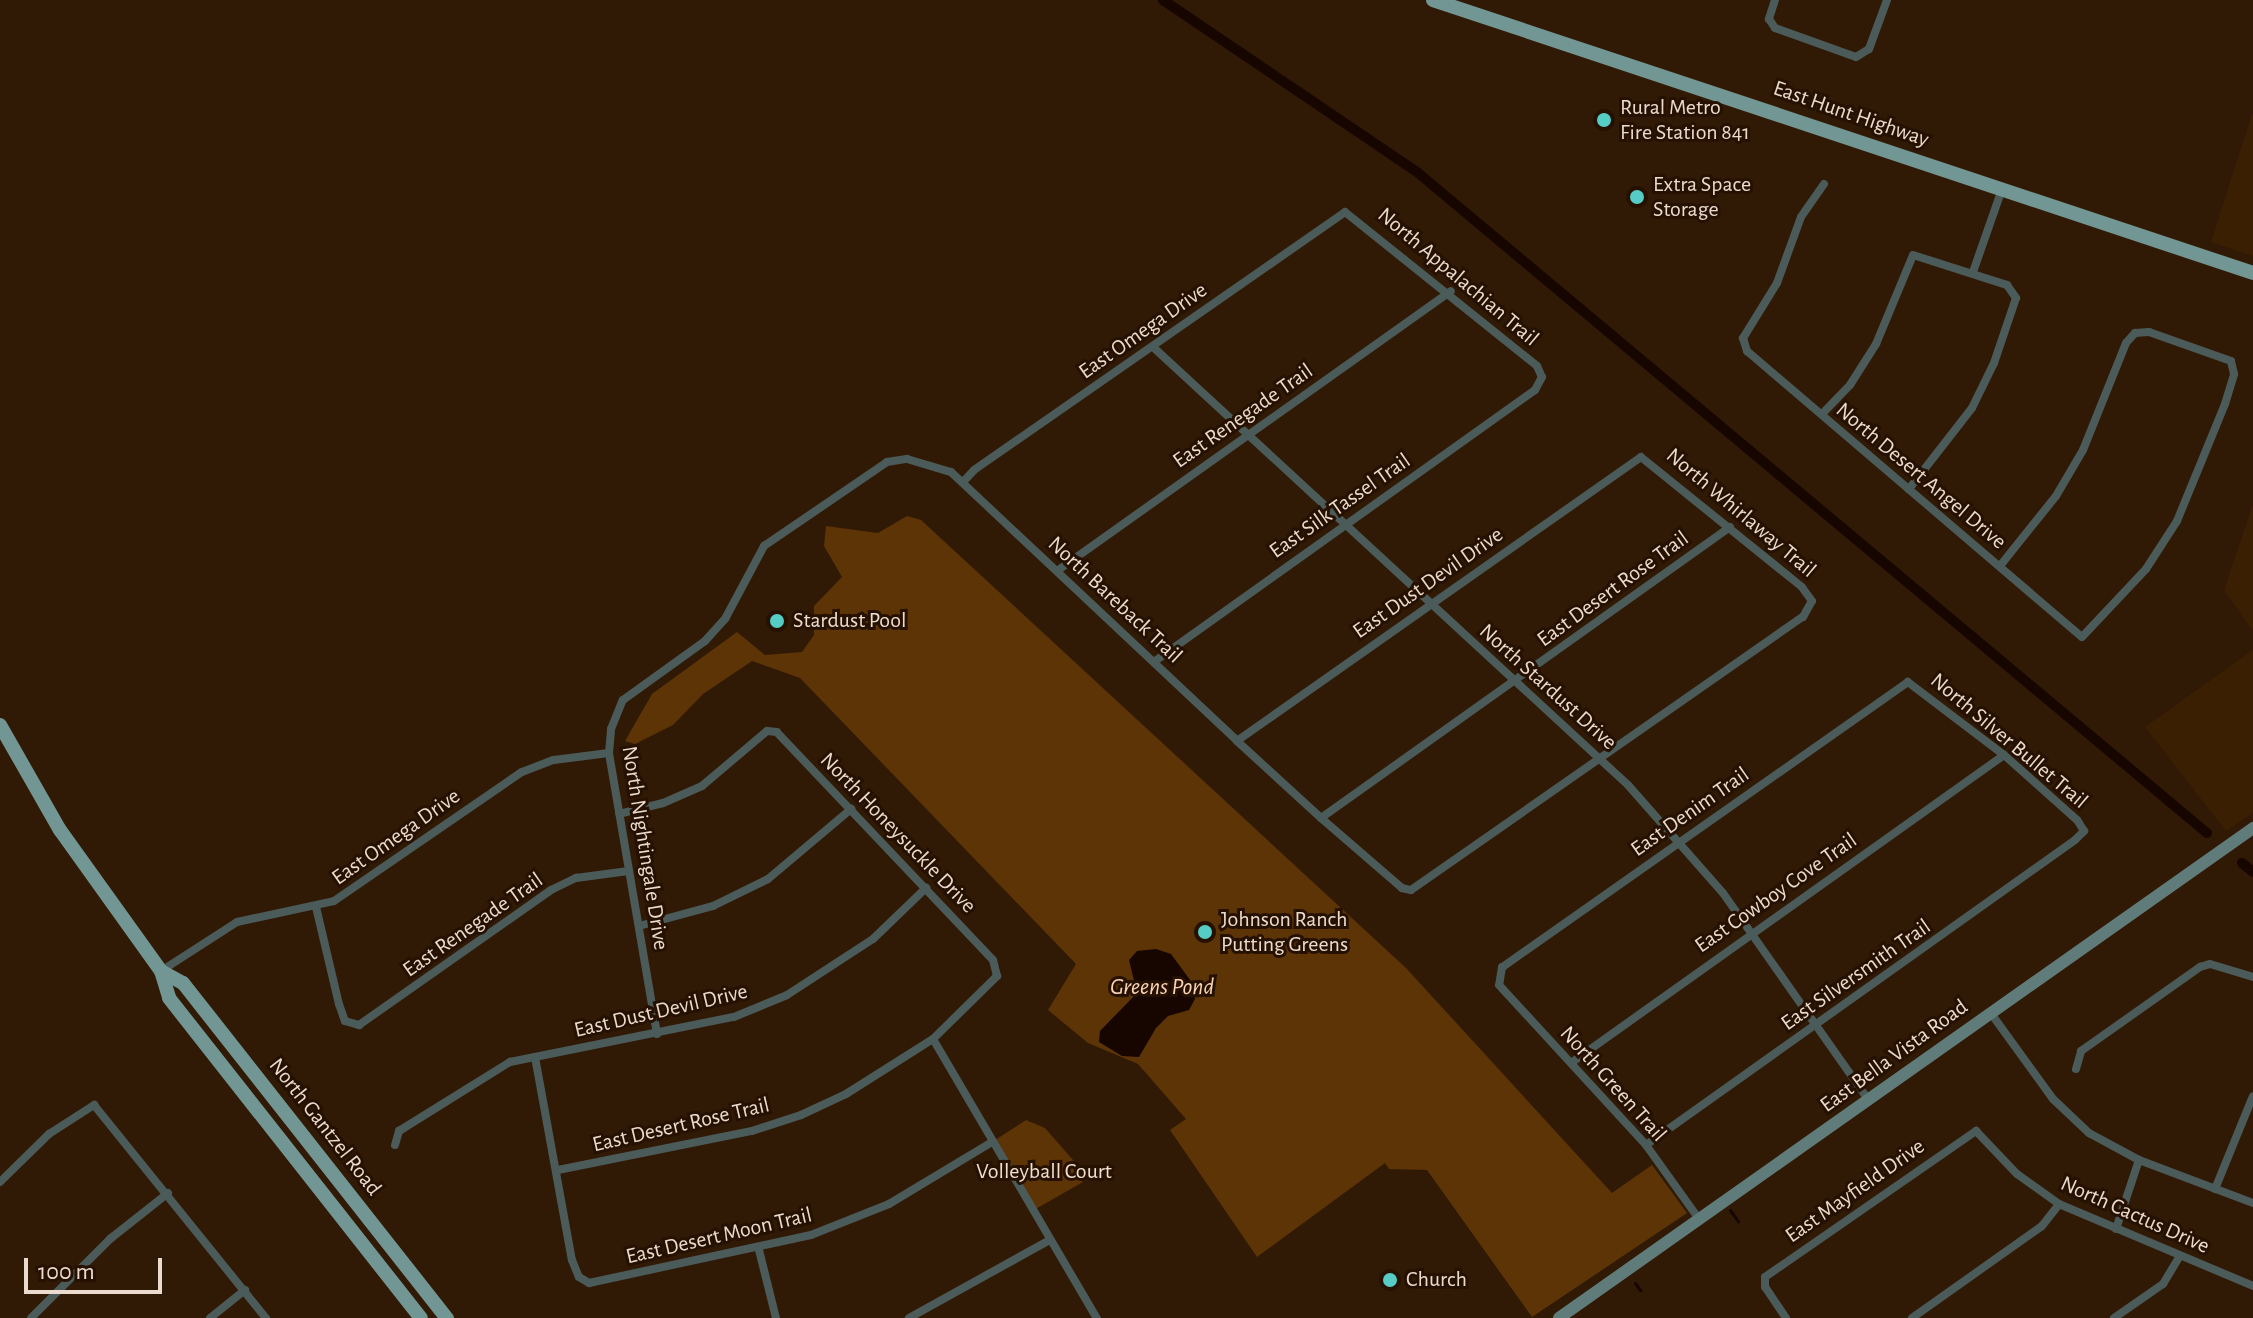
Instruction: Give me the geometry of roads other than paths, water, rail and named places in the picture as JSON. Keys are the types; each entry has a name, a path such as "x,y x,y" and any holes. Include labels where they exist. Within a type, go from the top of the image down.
{"main road":[{"name":"East Hunt Highway","path":"1433,0 2253,273"},
{"name":"North Gantzel Road","path":"0,725 72,849 161,971 169,998 421,1318"},
{"name":"North Gantzel Road","path":"161,971 183,983 447,1318"}],"street":[{"path":"1775,0 1769,19 1775,28 1856,57 1869,49 1887,0"},
{"name":"North Desert Angel Drive","path":"1824,184 1801,217 1777,283 1743,338 1747,351 2082,637 2146,569 2177,521 2225,404 2234,374 2231,361 2149,332 2135,333 2126,343 2083,450 2056,496 2000,566"},
{"path":"1973,272 2002,189"},
{"name":"North Appalachian Trail","path":"1345,212 1451,291 1537,366 1542,377"},
{"name":"East Omega Drive","path":"963,482 1345,212"},
{"path":"1822,414 1850,385 1876,344 1913,255 2007,285 2016,298 1994,363 1972,408 1909,489"},
{"name":"East Renegade Trail","path":"1057,571 1451,291"},
{"name":"North Stardust Drive","path":"1153,347 1429,605 1602,760 1679,842 1751,932 1868,1099"},
{"name":"East Silk Tassel Trail","path":"1155,661 1535,390 1542,377"},
{"name":"North Whirlaway Trail","path":"1602,760 1803,617 1812,601 1810,593 1641,457"},
{"name":"East Dust Devil Drive","path":"1237,741 1641,457"},
{"name":"North Bareback Trail","path":"770,541 887,462 926,462 963,482 1237,741 1402,888 1411,890 1602,760"},
{"name":"East Desert Rose Trail","path":"1321,818 1730,527"},
{"name":"North Nightingale Drive","path":"657,1034 609,753 611,729 623,700 705,641 725,619 770,541"},
{"name":"North Silver Bullet Trail","path":"1908,682 2004,755 2084,831"},
{"name":"East Denim Trail","path":"1497,976 1502,967 1908,682"},
{"name":"North Honeysuckle Drive","path":"619,814 663,803 702,786 767,731 777,732 926,888 998,969"},
{"name":"East Omega Drive","path":"161,971 237,922 316,907 350,892 522,772 554,760 609,753"},
{"name":"East Cowboy Cove Trail","path":"1571,1063 1751,932 2004,755"},
{"path":"639,926 713,906 768,879 851,809"},
{"name":"East Bella Vista Road","path":"1559,1318 2253,828"},
{"name":"East Silversmith Trail","path":"1646,1145 2084,831"},
{"name":"East Renegade Trail","path":"316,907 345,1021 359,1025 551,890 576,878 629,871"},
{"name":"East Dust Devil Drive","path":"395,1145 399,1131 482,1075 535,1057 734,1017 787,995 873,939 926,888"},
{"path":"2076,1069 2081,1051 2200,967 2210,964 2253,977"},
{"name":"East Desert Rose Trail","path":"558,1170 752,1131 801,1115 858,1087 933,1039 997,976 998,969"},
{"name":"North Green Trail","path":"1497,976 1646,1145 1699,1219"},
{"path":"1990,1012 2067,1116 2139,1160 2253,1203"},
{"path":"933,1039 1097,1318"},
{"path":"535,1057 558,1170"},
{"path":"2215,1189 2252,1101"},
{"path":"0,1182 49,1134 94,1105 266,1318"},
{"name":"North Cactus Drive","path":"1976,1131 2017,1174 2059,1204 2253,1286"},
{"name":"East Mayfield Drive","path":"1786,1318 1765,1287 1765,1277 1976,1131"},
{"name":"East Desert Moon Trail","path":"558,1170 579,1277 589,1283 759,1250 889,1204 992,1142"},
{"path":"2116,1229 2139,1160"},
{"path":"31,1318 110,1239 168,1193"},
{"path":"1912,1318 2042,1226 2059,1204"},
{"path":"909,1318 1050,1240"},
{"path":"759,1250 776,1318"},
{"path":"2114,1318 2163,1284 2180,1256"},
{"path":"210,1318 245,1290"}],"water":[{"name":"Greens Pond","path":"1156,949 1171,954 1193,984 1195,999 1189,1010 1168,1016 1156,1028 1139,1057 1122,1056 1099,1042 1100,1031 1137,993 1129,960 1137,951"}],"waterway":[{"path":"1163,0 1417,172 2207,833"},
{"path":"2242,863 2253,872"},
{"path":"1730,1210 1738,1221"},
{"path":"1635,1283 1640,1290"}],"place":[{"name":"Rural Metro Fire Station 841","path":"1604,120"},
{"name":"Extra Space Storage","path":"1637,197"},
{"name":"Stardust Pool","path":"777,621"},
{"name":"Johnson Ranch Putting Greens","path":"1205,932"},
{"name":"Church","path":"1390,1280"}],"park label":[{"name":"Volleyball Court","path":"1044,1172"}]}
